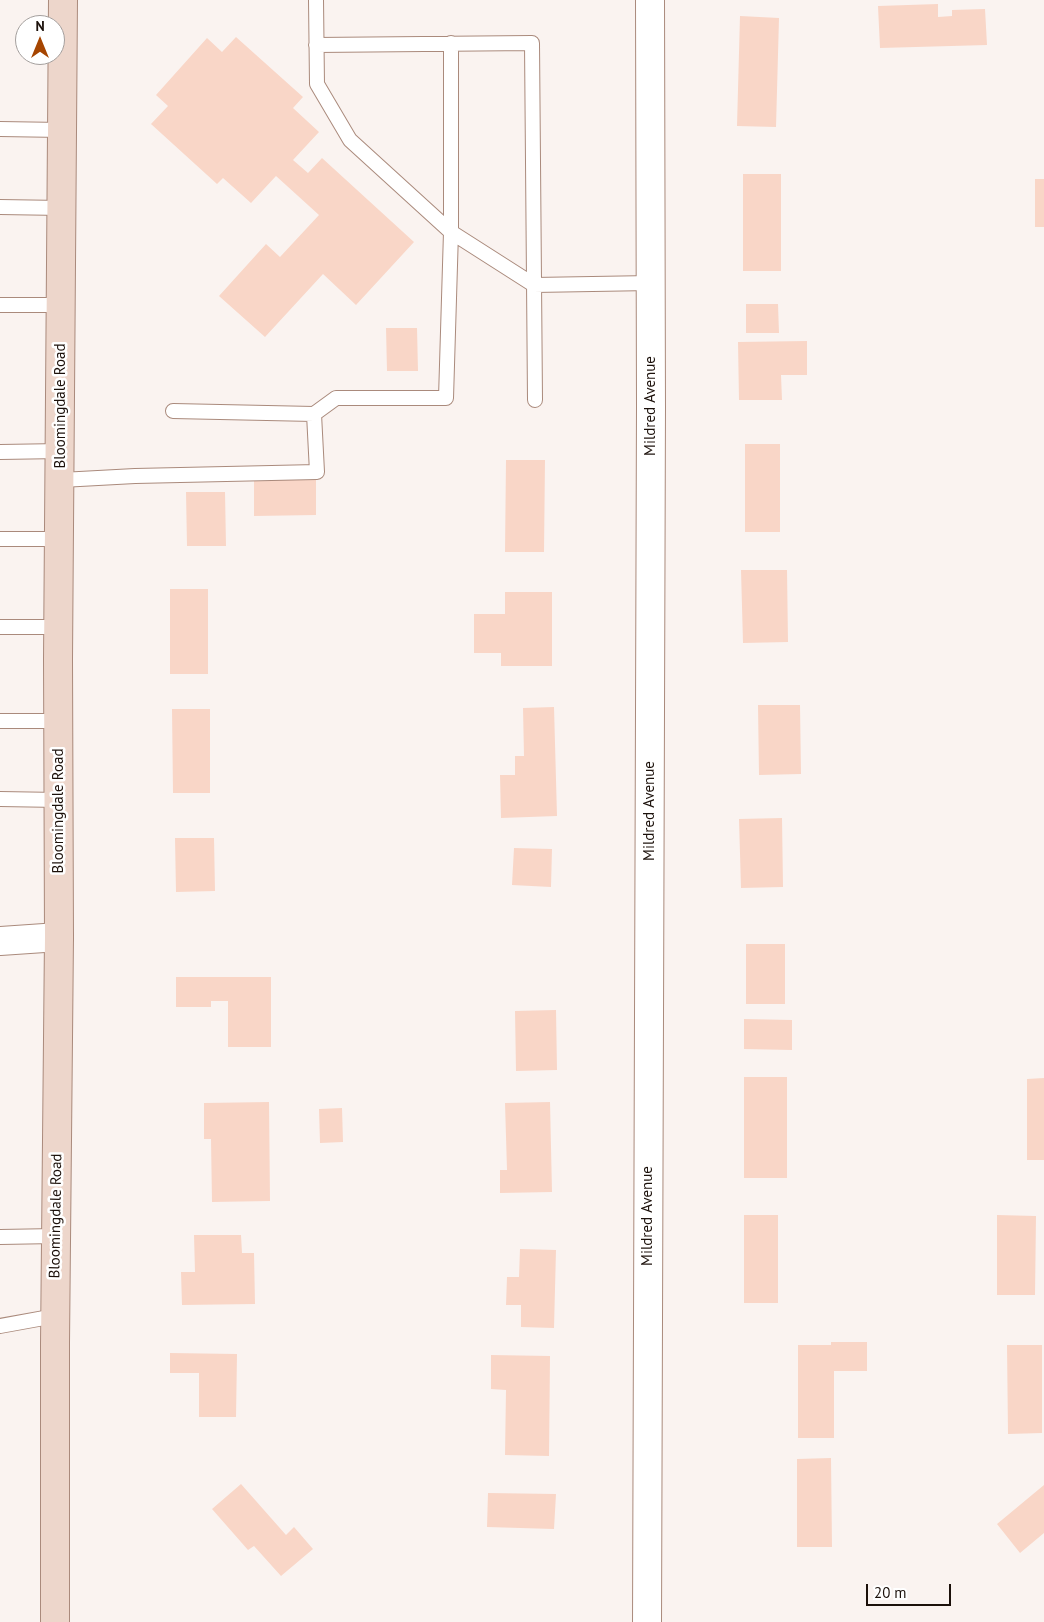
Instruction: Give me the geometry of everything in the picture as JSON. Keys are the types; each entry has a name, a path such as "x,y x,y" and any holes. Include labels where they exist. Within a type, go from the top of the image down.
{"main road":[{"name":"Bloomingdale Road","path":"55,1622 55,1316 59,937 58,721 63,0"}],"street":[{"name":"Mildred Avenue","path":"647,1622 651,283 650,0"},
{"path":"0,941 59,937"}],"lane":[{"path":"316,0 317,84 350,140 450,232 534,285 651,283"},
{"path":"172,411 314,414 336,398 446,398 450,232 451,43"},
{"path":"316,45 532,43 535,400"},
{"path":"0,129 62,130"},
{"path":"0,207 62,208"},
{"path":"0,305 61,305"},
{"path":"60,480 135,476 317,472 314,414"},
{"path":"0,452 60,451"},
{"path":"0,538 60,539"},
{"path":"0,627 59,627"},
{"path":"0,721 58,721"},
{"path":"0,799 59,800"},
{"path":"0,1237 56,1236"},
{"path":"0,1326 55,1316"}],"building":[{"path":"938,4 938,17 952,16 952,10 985,9 987,45 880,48 878,6"},
{"path":"740,16 779,18 776,127 737,126"},
{"path":"236,37 303,97 293,108 319,132 293,160 308,173 322,158 414,242 356,305 323,274 265,337 219,296 266,244 280,257 319,215 276,176 251,203 223,178 217,184 151,124 168,106 156,95 207,38 222,52"},
{"path":"743,174 781,174 781,271 743,271"},
{"path":"1035,179 1044,179 1044,227 1035,227"},
{"path":"746,304 778,304 779,333 746,333"},
{"path":"386,328 417,328 418,371 387,371"},
{"path":"807,341 807,375 781,375 782,400 739,400 738,342"},
{"path":"745,444 780,444 780,532 745,532"},
{"path":"506,460 545,460 544,552 505,552"},
{"path":"316,479 316,515 254,516 254,480"},
{"path":"186,492 225,492 226,546 187,546"},
{"path":"741,570 787,570 788,642 743,643"},
{"path":"170,589 208,589 208,674 170,674"},
{"path":"505,592 552,592 552,666 501,666 501,653 474,653 474,614 505,614"},
{"path":"758,705 800,705 801,774 759,775"},
{"path":"554,707 557,816 501,818 500,775 515,775 515,756 524,756 523,708"},
{"path":"172,709 210,709 210,793 173,793"},
{"path":"782,818 783,887 741,888 739,819"},
{"path":"175,838 214,838 215,891 176,892"},
{"path":"514,848 552,849 551,887 512,885"},
{"path":"746,944 785,944 785,1004 746,1004"},
{"path":"176,977 271,977 271,1047 228,1047 228,1001 211,1001 211,1007 176,1007"},
{"path":"556,1010 557,1070 516,1071 515,1011"},
{"path":"744,1019 792,1020 792,1050 744,1049"},
{"path":"744,1077 787,1077 787,1178 744,1178"},
{"path":"1044,1078 1044,1160 1027,1160 1027,1079"},
{"path":"269,1102 270,1201 212,1202 211,1139 204,1139 204,1103"},
{"path":"550,1102 552,1192 500,1193 500,1170 507,1170 505,1103"},
{"path":"342,1108 343,1142 320,1143 319,1109"},
{"path":"744,1215 778,1215 778,1303 744,1303"},
{"path":"997,1215 1036,1216 1035,1295 997,1295"},
{"path":"194,1235 241,1235 242,1253 254,1253 255,1304 182,1305 181,1272 195,1272"},
{"path":"520,1249 556,1250 554,1328 521,1327 521,1305 506,1305 507,1277 519,1277"},
{"path":"831,1342 867,1342 867,1371 834,1371 834,1438 798,1438 798,1345 831,1345"},
{"path":"1007,1345 1042,1345 1042,1433 1008,1434"},
{"path":"170,1353 237,1354 236,1417 199,1417 199,1373 170,1373"},
{"path":"491,1355 550,1356 549,1456 505,1455 506,1390 491,1389"},
{"path":"831,1458 832,1547 797,1547 797,1459"},
{"path":"241,1484 286,1535 294,1527 313,1549 281,1576 254,1546 248,1550 212,1509"},
{"path":"1044,1485 1044,1533 1020,1553 997,1524"},
{"path":"488,1493 556,1494 554,1529 487,1527"}]}
